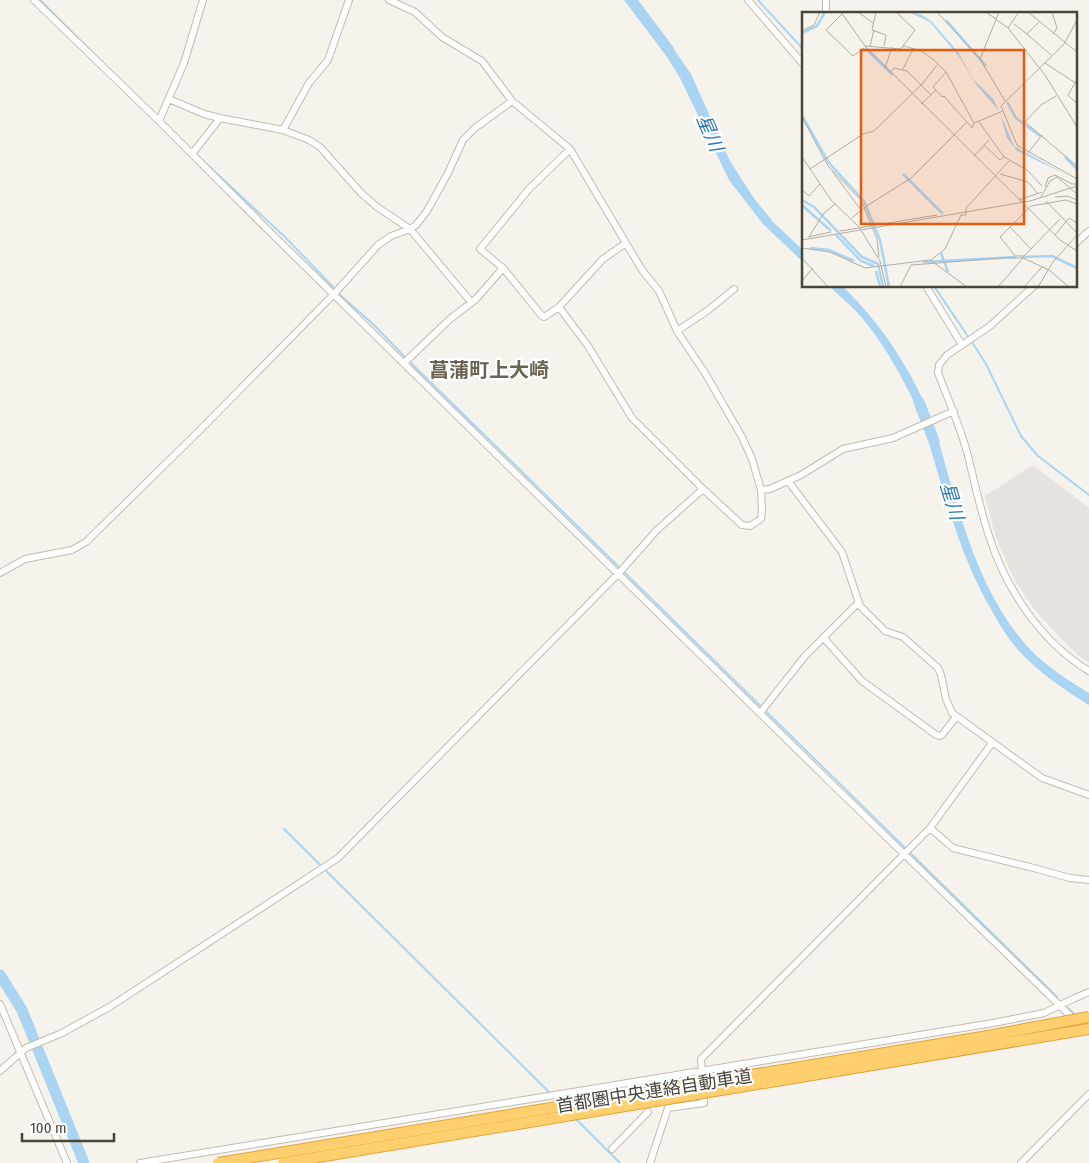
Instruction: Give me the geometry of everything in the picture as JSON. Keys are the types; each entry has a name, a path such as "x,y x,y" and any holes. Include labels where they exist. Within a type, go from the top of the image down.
{"highway":[{"name":"首都圏中央連絡自動車道","path":"218,1163 1010,1032 1089,1015"},
{"name":"首都圏中央連絡自動車道","path":"283,1163 1089,1029"}],"street":[{"path":"34,0 1089,1034"},
{"path":"159,121 184,63 203,0"},
{"path":"283,130 309,83 328,60 349,0"},
{"path":"389,0 415,12 442,36 482,61 512,101 570,149 642,270 659,291 677,331 705,373 742,437 752,459 761,490 761,519 747,527 735,520 632,418 588,346 559,307"},
{"path":"748,0 802,58"},
{"path":"169,99 204,114 283,130 320,146 361,193 377,208 410,229 471,302"},
{"path":"0,573 25,559 72,550 86,542 201,429 334,294 384,240 416,225 427,211 463,140 475,128 512,101"},
{"path":"192,154 220,118"},
{"path":"570,149 529,189 480,249 503,268 542,316 559,307 603,259 626,243"},
{"path":"1076,243 1089,231"},
{"path":"404,363 450,319 471,302 503,268"},
{"path":"927,288 965,344"},
{"path":"1032,288 1008,312 974,338 947,355 942,361 938,373 954,411 967,452 989,536 1011,587 1022,605 1048,637 1073,660 1089,671"},
{"path":"677,331 707,311 734,289"},
{"path":"761,490 770,489 788,481 819,465 843,449 894,438 954,411"},
{"path":"788,481 842,552 859,602 885,631 903,636 935,665 941,675 949,708 956,717 1042,778 1089,795"},
{"path":"1,1068 23,1050 62,1033 111,1006 338,858 618,573 657,530 703,489"},
{"path":"760,713 805,656 859,602"},
{"path":"823,638 862,681 935,734 942,735 956,717"},
{"path":"650,1163 668,1108 704,1102 701,1059 930,828 992,743"},
{"path":"930,828 953,848 1070,878 1089,880"},
{"path":"140,1163 552,1097 701,1070 1030,1017 1044,1013 1089,992"},
{"path":"0,1004 23,1050 67,1163"},
{"path":"1021,1163 1089,1094"},
{"path":"612,1149 648,1112"}],"shaded area":[{"path":"1033,465 1089,508 1089,663 1063,641 1034,609 1013,577 995,535 985,496"}],"water":[{"path":"624,0 638,0 674,48 691,74 730,161 753,197 773,222 802,249 802,261 763,224 729,180 680,78 667,57"},
{"path":"831,288 844,288 881,329 912,378 929,413 921,416 900,374 865,321"},
{"path":"934,425 969,541 993,596 1008,621 1026,645 1040,659 1089,693 1089,705 1051,680 1017,649 1003,630 980,590 961,545 925,430"}],"waterway":[{"path":"40,0 102,62"},
{"path":"758,0 802,48"},
{"path":"202,160 285,237 333,287"},
{"path":"935,288 969,338"},
{"path":"339,294 373,324 405,357"},
{"path":"972,342 986,364 1021,436 1038,456 1089,495"},
{"path":"411,363 620,568"},
{"name":"星川","path":"919,402 934,441"},
{"path":"623,571 1057,997"},
{"path":"284,829 551,1094"},
{"path":"0,975 22,1010 84,1163"},
{"path":"1068,1008 1075,1015"},
{"path":"576,1119 620,1163"}],"district":[{"name":"菖蒲町上大崎","path":"489,370"}]}
